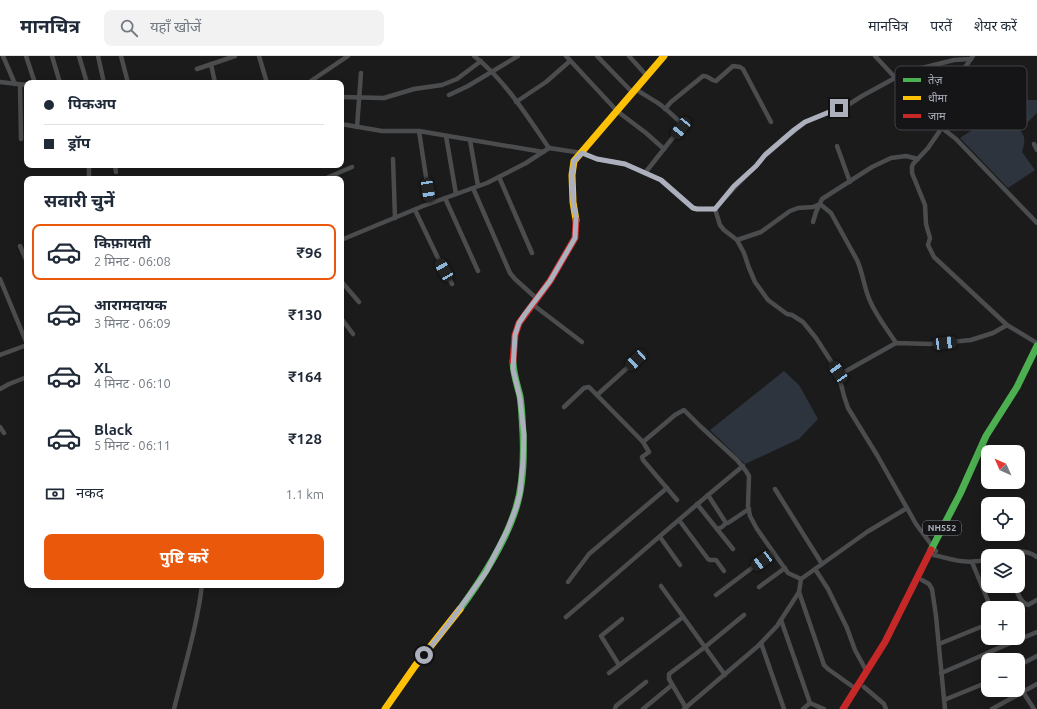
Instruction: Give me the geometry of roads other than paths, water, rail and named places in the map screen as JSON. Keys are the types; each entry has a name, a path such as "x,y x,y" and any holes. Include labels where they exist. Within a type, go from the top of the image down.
{"main road":[{"path":"385,709 486,572 507,531 520,493 523,462 524,435 520,398 513,369 515,335 519,323 550,281 575,238 576,218 573,202 572,175 574,161 662,57"},
{"name":"NH552","path":"850,709 903,619 986,436 1017,387 1037,345"},
{"name":"NH552","path":"843,709 867,672 894,625 989,444 1025,384 1037,358"}],"street":[{"path":"3,56 17,84 21,139"},
{"path":"26,56 34,80"},
{"path":"52,56 59,80"},
{"path":"79,56 85,80"},
{"path":"98,56 103,80"},
{"path":"121,56 127,80"},
{"path":"196,69 235,56"},
{"path":"259,56 266,80"},
{"path":"312,80 348,56"},
{"path":"474,56 491,72 516,102 549,148"},
{"path":"449,95 468,86 518,56"},
{"path":"566,56 617,111 664,149"},
{"path":"598,56 634,91 653,100 681,123 682,126 645,173"},
{"path":"629,56 647,76"},
{"path":"715,209 734,186 756,166 765,155 794,130 805,122 848,105 895,77 875,56"},
{"path":"934,66 972,57"},
{"path":"962,60 966,66 972,57"},
{"path":"344,97 359,96 384,98 414,89 442,85 457,79 480,61"},
{"path":"516,102 546,82 570,61"},
{"path":"211,64 215,80"},
{"path":"665,109 671,102 703,76 708,76 713,81 716,81 733,66 737,66 745,71 771,122"},
{"path":"358,126 361,74"},
{"path":"0,82 24,85"},
{"path":"344,124 382,131 419,131 543,152"},
{"path":"1037,222 956,139 940,130 937,137 912,167 912,173 925,205 926,224 930,238 928,245 934,257 1007,325 1037,345"},
{"path":"419,131 430,204"},
{"path":"446,136 456,194"},
{"path":"470,140 475,187 510,273 534,301 582,342"},
{"path":"1034,144 1037,150"},
{"path":"837,146 850,182"},
{"path":"344,239 499,177 526,163 549,148 582,153 597,159 625,164 661,180 693,208 715,209"},
{"path":"813,222 822,199 872,167 891,158 906,156 918,159"},
{"path":"393,159 395,218"},
{"path":"331,176 352,167"},
{"path":"115,168 116,172"},
{"path":"499,177 532,253"},
{"path":"445,198 478,270"},
{"path":"737,240 761,232 790,210 813,207 820,204"},
{"path":"820,204 830,213 857,260 873,309 896,344"},
{"path":"715,209 720,225 737,240 744,253 748,268 768,300 787,314 792,315 803,322 816,338 839,375 848,408 877,455 916,524 934,551 962,562 981,561"},
{"path":"415,210 452,284"},
{"path":"20,246 24,255"},
{"path":"0,279 24,337"},
{"path":"344,284 359,302"},
{"path":"344,322 353,334"},
{"path":"839,375 896,344 930,344 971,340 993,333 1007,325"},
{"path":"0,355 24,345"},
{"path":"597,396 636,360"},
{"path":"0,389 24,378"},
{"path":"564,407 587,387 589,387 643,442 649,452 642,457 643,460 677,500"},
{"path":"643,442 675,415 684,410 743,466 749,476 748,509 750,516 757,529 788,573 801,579"},
{"path":"0,427 4,433"},
{"path":"566,617 743,466"},
{"path":"568,582 589,554 630,521 667,488"},
{"path":"775,489 822,564"},
{"path":"708,495 726,523"},
{"path":"697,504 733,549"},
{"path":"744,615 669,674 669,679 685,708 761,643 777,626 799,592 801,579 867,532 907,508"},
{"path":"717,529 748,509"},
{"path":"679,520 708,559 716,560 724,571"},
{"path":"660,537 680,564"},
{"path":"716,595 773,552"},
{"path":"1025,552 1037,557"},
{"path":"972,562 988,601"},
{"path":"759,587 785,568"},
{"path":"815,569 828,589 847,628 855,650 867,672"},
{"path":"922,580 929,584 932,590 945,709"},
{"path":"661,586 725,675"},
{"path":"174,709 200,601 202,588"},
{"path":"799,592 824,665 856,689"},
{"path":"1018,593 1022,602 1025,604 1028,605 1037,600"},
{"path":"609,673 683,617"},
{"path":"619,665 601,636 622,620"},
{"path":"781,620 810,703 824,709"},
{"path":"939,644 981,627"},
{"path":"1025,637 1037,632"},
{"path":"761,643 784,709"},
{"path":"941,673 978,658 1004,645"},
{"path":"1025,662 1037,656"},
{"path":"615,709 616,706 646,682"},
{"path":"643,709 672,684"},
{"path":"1025,691 1037,684"},
{"path":"944,700 981,685"},
{"path":"864,687 884,704 886,709"},
{"path":"1025,694 1034,709"},
{"path":"992,709 1001,707 1016,697"},
{"path":"803,709 810,703"}]}
